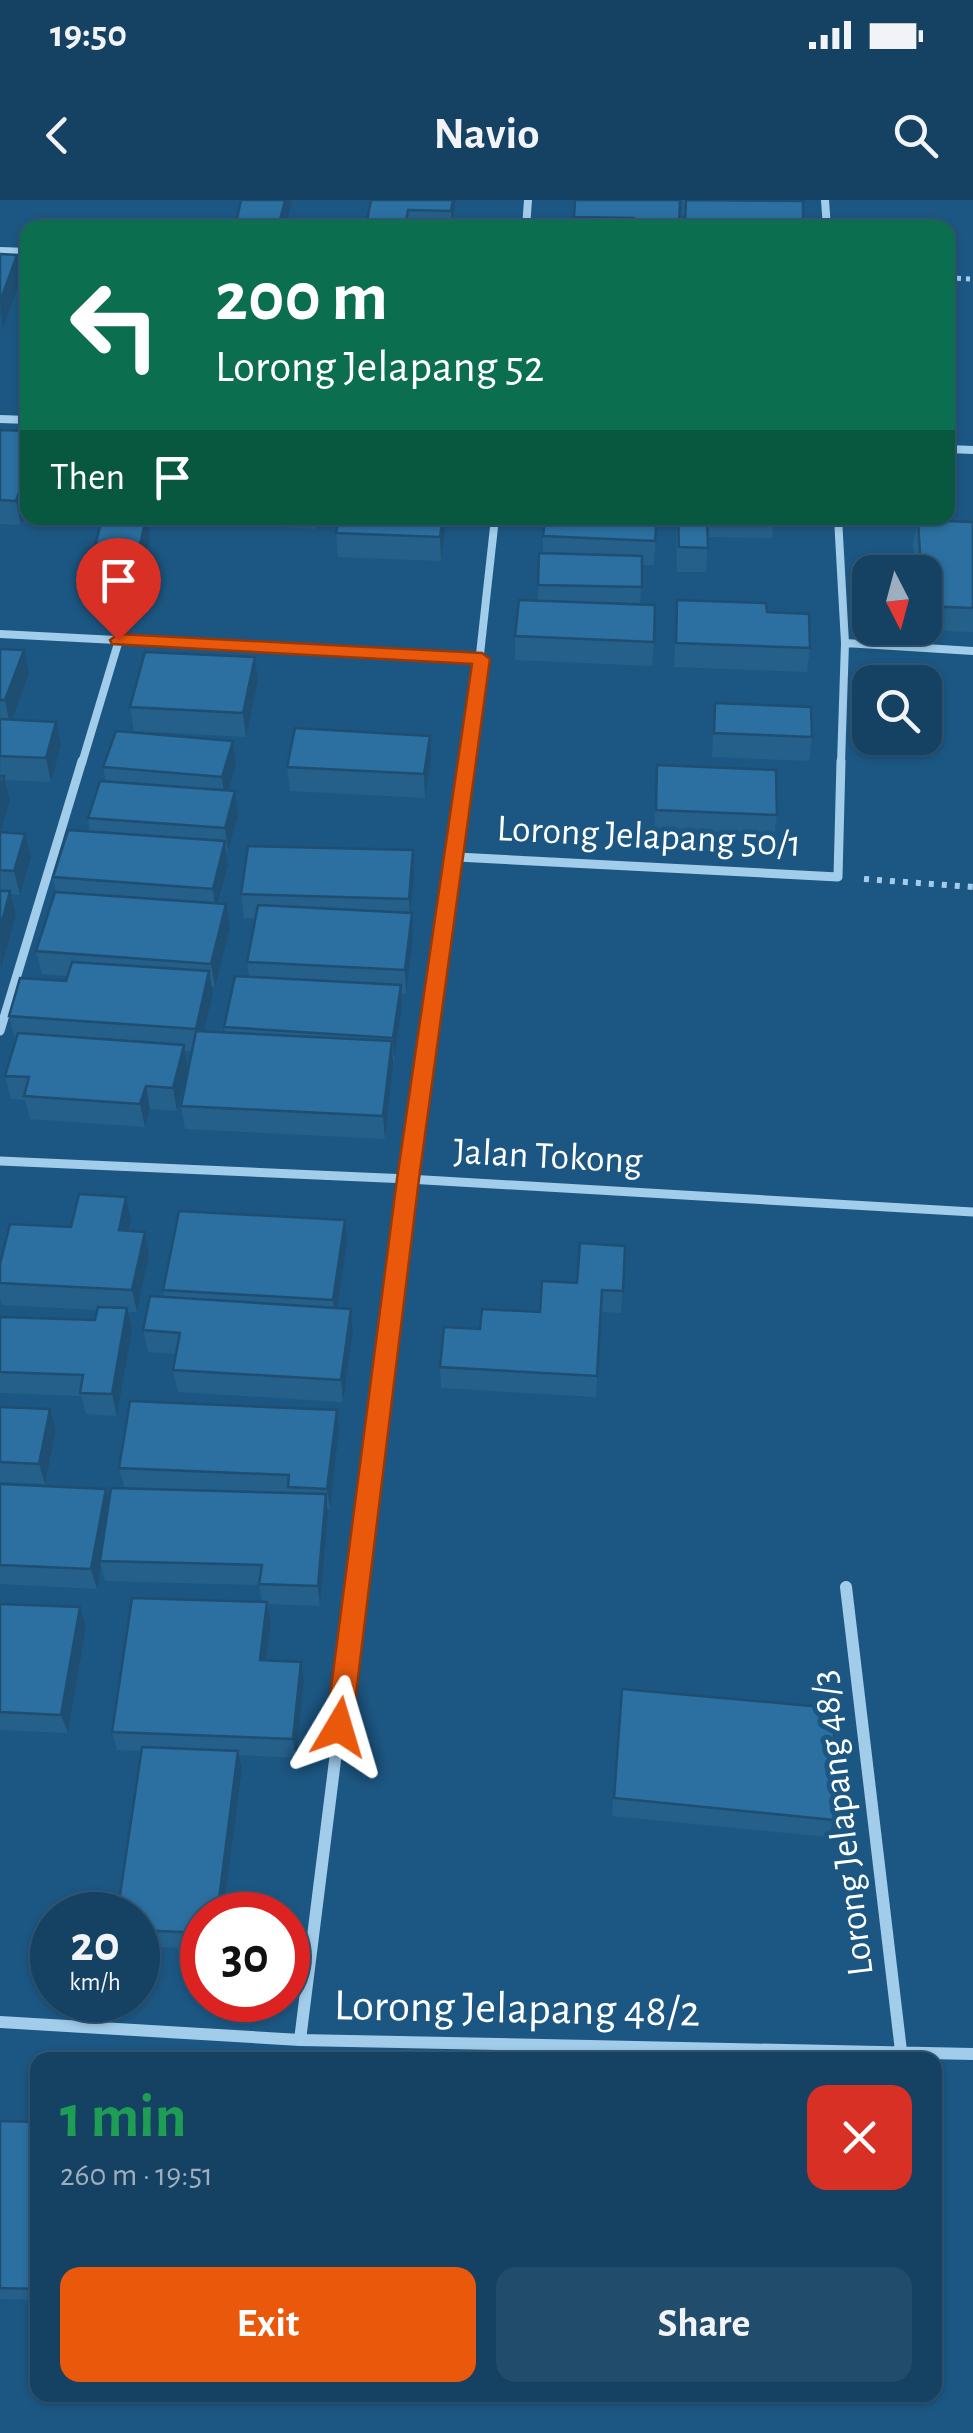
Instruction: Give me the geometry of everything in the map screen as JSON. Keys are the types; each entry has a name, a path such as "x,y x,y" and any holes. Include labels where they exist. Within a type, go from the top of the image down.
{"street":[{"path":"300,2040 408,1179 482,659 494,525"},
{"path":"838,525 845,642 838,877"},
{"path":"0,634 482,659"},
{"path":"0,1031 118,640"},
{"path":"845,642 973,651"},
{"name":"Lorong Jelapang 50/1","path":"456,856 838,877"},
{"name":"Jalan Tokong","path":"0,1161 408,1179 973,1212"},
{"name":"Lorong Jelapang 48/3","path":"846,1587 901,2051"},
{"name":"Lorong Jelapang 48/2","path":"0,2022 300,2040 925,2052"},
{"name":"Lorong Jelapang 48/2","path":"942,2053 973,2054"}],"path":[{"path":"838,877 973,887"}],"building":[{"path":"241,200 285,200 280,220 237,220"},
{"path":"371,200 453,200 451,211 408,210 406,220 367,220"},
{"path":"575,200 680,200 679,220 574,217"},
{"path":"686,200 803,201 803,220 685,220"},
{"path":"0,254 17,255 0,302"},
{"path":"0,430 20,431 20,490 16,501 0,500"},
{"path":"973,522 973,608 942,607 942,555 920,555 918,525"},
{"path":"100,525 144,525 133,576 88,575"},
{"path":"338,525 442,525 440,537 336,533"},
{"path":"544,525 656,525 655,541 543,536"},
{"path":"678,525 707,525 708,548 679,547"},
{"path":"539,553 642,556 642,587 538,585"},
{"path":"519,600 655,605 654,642 515,636"},
{"path":"677,600 766,603 767,612 809,614 810,648 676,643"},
{"path":"0,649 24,650 5,700 0,700"},
{"path":"145,652 255,657 243,713 130,707"},
{"path":"715,703 811,707 812,737 714,733"},
{"path":"0,719 56,722 46,758 0,756"},
{"path":"295,728 430,736 424,774 287,767"},
{"path":"116,731 233,741 222,777 103,767"},
{"path":"657,765 776,770 777,815 656,810"},
{"path":"100,781 235,791 225,828 88,818"},
{"path":"68,830 225,841 213,889 53,877"},
{"path":"0,832 25,834 14,871 0,870"},
{"path":"248,846 413,850 409,899 241,894"},
{"path":"0,891 10,891 0,929"},
{"path":"55,892 226,904 211,964 36,951"},
{"path":"258,905 412,913 405,970 247,962"},
{"path":"72,962 209,971 196,1029 9,1016 20,978 66,981"},
{"path":"235,976 401,985 393,1038 224,1027"},
{"path":"196,1031 392,1041 383,1116 181,1106"},
{"path":"18,1033 184,1045 173,1088 146,1086 140,1104 24,1096 29,1077 5,1076"},
{"path":"79,1194 126,1197 119,1230 145,1232 132,1290 0,1283 0,1264 10,1224 71,1227"},
{"path":"179,1211 345,1220 333,1300 163,1290"},
{"path":"580,1243 625,1246 623,1291 602,1290 597,1376 440,1367 444,1327 480,1329 482,1309 540,1312 542,1281 577,1283"},
{"path":"150,1296 351,1309 341,1380 173,1370 180,1333 143,1330"},
{"path":"98,1307 127,1308 112,1394 80,1393 83,1375 0,1372 0,1317 95,1320"},
{"path":"130,1401 337,1410 327,1489 288,1487 289,1475 119,1468"},
{"path":"0,1407 50,1409 39,1464 0,1462"},
{"path":"0,1484 106,1489 91,1569 0,1565"},
{"path":"111,1488 326,1494 318,1586 259,1584 262,1565 100,1561"},
{"path":"132,1598 267,1602 260,1660 301,1662 293,1739 112,1732"},
{"path":"0,1604 80,1607 61,1715 0,1712"},
{"path":"622,1689 834,1708 834,1820 614,1798"},
{"path":"142,1747 238,1751 220,1892 180,1892 180,1932 160,1931 160,1892 120,1892"},
{"path":"0,2121 30,2122 30,2289 0,2288"}],"route":[{"path":"118,640 482,659 408,1179 339,1727"}]}
